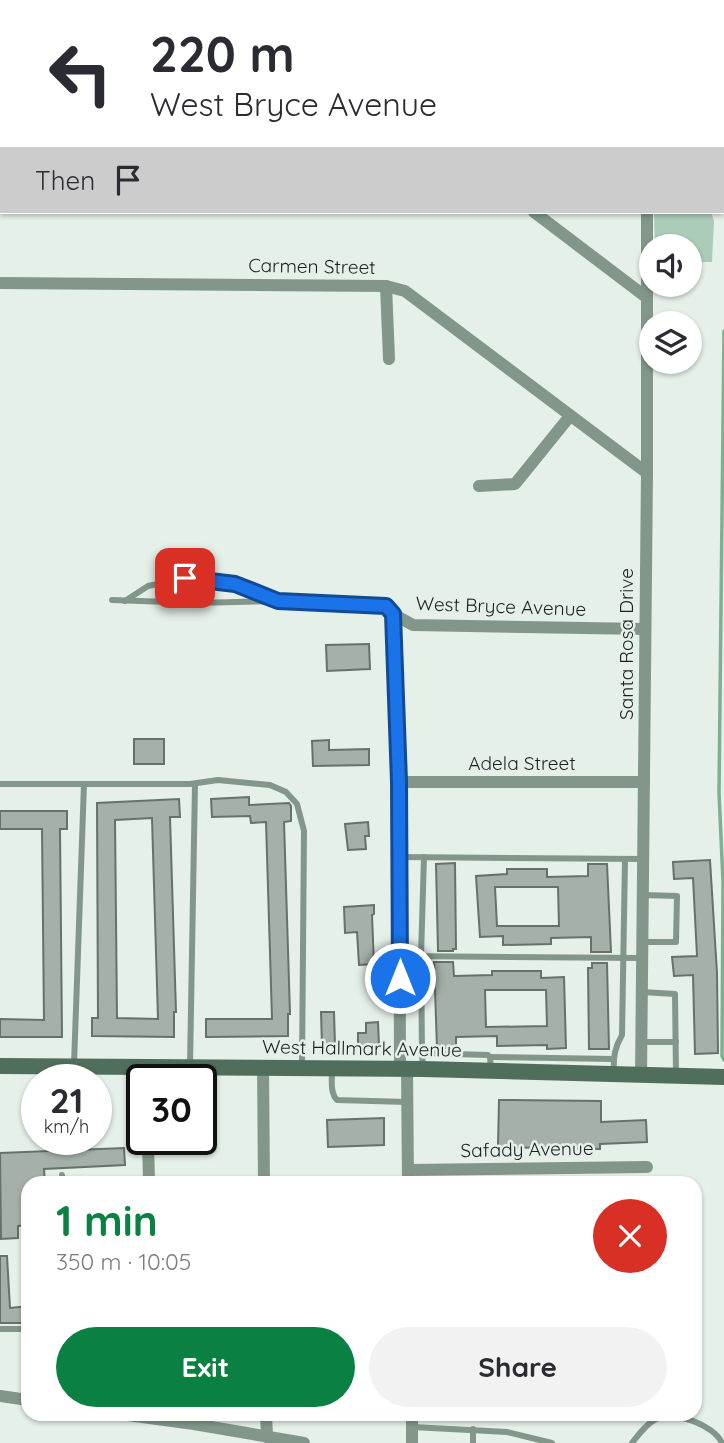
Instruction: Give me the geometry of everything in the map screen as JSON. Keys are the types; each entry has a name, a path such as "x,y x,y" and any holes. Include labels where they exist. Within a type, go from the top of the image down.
{"street":[{"path":"537,214 639,291"},
{"name":"Santa Rosa Drive","path":"647,214 647,234"},
{"name":"Carmen Street","path":"0,283 386,286 405,291 647,472"},
{"path":"386,286 389,359"},
{"name":"Santa Rosa Drive","path":"641,1076 647,472 646,297"},
{"path":"479,486 515,484 570,416"},
{"name":"West Bryce Avenue","path":"278,601 386,606 393,614 413,625 645,629"},
{"path":"393,614 399,782 400,956 413,1065 407,1102 408,1176"},
{"name":"Adela Street","path":"399,782 644,782"},
{"name":"West Hallmark Avenue","path":"217,1067 332,1068 490,1064 613,1067 641,1076 724,1077"},
{"name":"West Hallmark Avenue","path":"0,1066 21,1066"},
{"path":"263,1067 264,1176"},
{"path":"148,1155 149,1176"},
{"name":"Safady Avenue","path":"432,1176 647,1167"},
{"path":"0,1396 21,1400"},
{"path":"178,1421 304,1443"},
{"path":"266,1421 267,1437"},
{"path":"412,1421 412,1443"}],"lane":[{"name":"West Bryce Avenue","path":"125,601 148,586 185,578 235,584 278,601"},
{"name":"West Bryce Avenue","path":"112,600 196,603 278,601"},
{"path":"0,783 195,784 218,780 270,785 286,792 297,804 304,831 302,1068"},
{"path":"74,1064 84,784"},
{"path":"190,1064 195,784"},
{"path":"399,857 643,859"},
{"path":"413,1065 421,956 424,857"},
{"path":"613,1067 617,1043 622,1034 625,859"},
{"path":"643,895 677,896 676,942 643,942"},
{"path":"400,956 642,958"},
{"path":"642,992 675,994 676,1076"},
{"path":"641,1042 676,1042"},
{"path":"332,1068 332,1090 337,1100 407,1102"},
{"path":"0,1329 21,1329"},
{"path":"419,1421 507,1432 552,1443"},
{"path":"632,1443 653,1421"},
{"path":"692,1421 715,1433 722,1443"},
{"path":"473,1429 473,1443"}],"green space":[{"path":"654,214 712,214 714,221 712,262 702,262 702,234 655,234"}],"building":[{"path":"369,644 370,669 327,671 326,645"},
{"path":"134,739 164,739 164,764 134,764"},
{"path":"329,740 329,750 369,749 369,765 313,766 312,741"},
{"path":"249,797 249,805 289,803 291,806 291,821 284,822 290,1014 288,1036 206,1037 206,1019 272,1019 266,822 251,823 250,816 212,817 211,799"},
{"path":"179,799 180,817 170,817 176,1012 174,1037 92,1036 92,1018 98,1018 97,803","holes":["152,818 158,1019 117,1018 115,820"]},
{"path":"0,811 67,811 67,829 60,829 62,1037 0,1037 0,1019 44,1020 42,829 0,829"},
{"path":"368,822 366,849 348,850 345,824"},
{"path":"710,860 717,973 718,1053 695,1054 693,975 674,976 672,957 697,956 693,878 674,879 673,862"},
{"path":"455,863 456,949 438,951 436,864"},
{"path":"588,864 607,864 611,952 591,952 591,937 551,938 551,944 503,945 503,936 480,937 476,876 507,874 507,869 547,869 547,877 588,876","holes":["495,887 558,887 559,926 497,926"]},
{"path":"374,905 374,964 359,965 357,932 345,933 344,907"},
{"path":"434,962 453,962 454,976 492,975 492,971 541,971 541,978 564,977 566,1048 547,1049 547,1045 497,1046 497,1036 456,1037 456,1048 437,1048","holes":["485,990 546,990 547,1026 486,1027"]},
{"path":"592,963 607,963 609,1049 589,1049 588,968 592,968"},
{"path":"321,1012 334,1012 335,1045 322,1046"},
{"path":"378,1022 379,1047 358,1048 358,1033 366,1033 366,1023"},
{"path":"499,1100 601,1101 601,1122 646,1120 647,1142 600,1144 600,1149 498,1147"},
{"path":"384,1118 384,1145 328,1147 327,1120"},
{"path":"112,1148 124,1148 125,1165 44,1169 44,1176 21,1176 21,1226 18,1226 18,1238 1,1239 0,1153 112,1155"},
{"path":"0,1256 7,1256 10,1308 21,1307 21,1323 0,1323"}],"waterway":[{"path":"724,331 719,793 723,882 724,1060"}],"route":[{"path":"185,578 235,584 278,601 386,606 393,614 399,782 400,978"}]}
